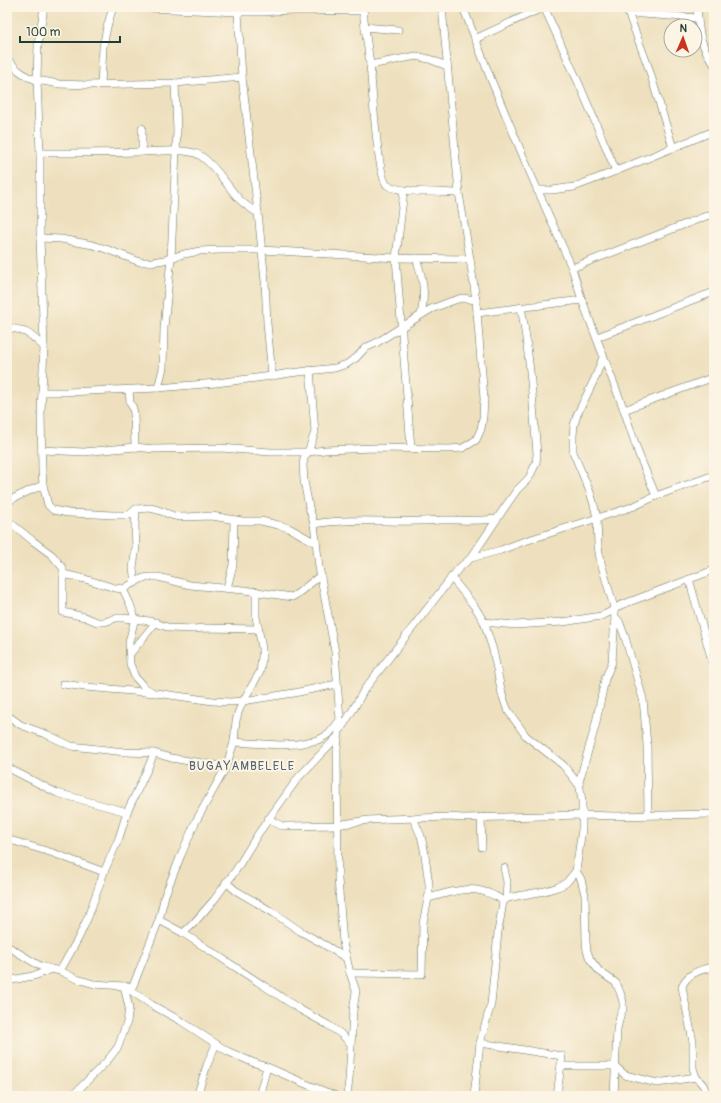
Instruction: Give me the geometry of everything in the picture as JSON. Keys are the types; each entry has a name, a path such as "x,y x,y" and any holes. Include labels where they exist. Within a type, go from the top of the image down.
{"street":[{"path":"44,7 38,46 37,80 44,347 41,412 43,485 48,505 53,510 68,513 129,515 136,509 150,508 181,517 212,516 234,520 261,521 289,528 316,543"},
{"path":"101,84 103,47 113,7"},
{"path":"127,7 238,12 264,12 289,9 363,9 370,65 375,125 383,180 390,187 404,190 459,193"},
{"path":"42,450 84,452 135,447 220,448 270,452 410,448 449,449 463,448 476,440 483,417 484,399 476,300 459,193 442,7"},
{"path":"463,7 537,190 572,268 582,300 624,410 639,455 656,496"},
{"path":"529,7 542,8"},
{"path":"673,148 648,66 627,10 698,18 697,7"},
{"path":"475,39 542,8"},
{"path":"542,8 580,86 616,172"},
{"path":"238,12 242,77 262,250 265,281 266,323 272,376"},
{"path":"365,27 398,30"},
{"path":"703,46 714,64"},
{"path":"370,65 416,56 447,66"},
{"path":"7,59 28,77 59,84 176,83 242,77"},
{"path":"158,388 163,368 164,328 171,258 177,151 176,83"},
{"path":"142,128 142,152"},
{"path":"537,190 552,190 574,187 616,172 714,131"},
{"path":"40,153 177,151 196,153 201,155 219,173 238,198 258,213"},
{"path":"404,190 396,258 410,448"},
{"path":"572,268 714,213"},
{"path":"40,238 61,239 106,248 140,262 152,262 200,251 262,250 396,258 470,259"},
{"path":"416,258 424,287 421,314"},
{"path":"597,338 714,292"},
{"path":"42,392 158,388 216,383 335,368 347,364 356,358 365,348 376,343 431,309 462,298 476,300"},
{"path":"477,313 582,300"},
{"path":"183,934 214,900 236,870 268,819 298,778 339,733 364,690 451,577 471,558 517,490 529,478 536,463 537,454 529,358 521,307"},
{"path":"7,328 14,328 27,332 44,347"},
{"path":"505,901 512,897 558,888 566,883 576,871 582,829 582,801 579,785 595,727 604,684 612,662 615,618 598,546 597,518 590,492 573,452 573,436 577,415 604,357"},
{"path":"310,370 315,432 308,452 304,458 304,481 314,524 321,575 335,652 340,720 337,749 338,879 343,943 350,974 356,990 347,1096"},
{"path":"624,410 714,377"},
{"path":"129,390 130,402 134,414 135,447"},
{"path":"471,558 501,550 597,518 714,475"},
{"path":"7,502 23,493 43,485"},
{"path":"135,583 133,568 136,544 136,509"},
{"path":"314,524 380,520 482,521 497,519"},
{"path":"7,520 52,555 63,568 63,612 97,622 105,622 116,618 135,618 156,622 170,628 259,629"},
{"path":"227,588 232,565 234,520"},
{"path":"484,622 515,625 545,624 601,616 621,605 714,570"},
{"path":"63,574 123,589 143,578 158,577 190,584 256,591 292,597 321,575"},
{"path":"451,577 475,607 484,622 493,650 506,706 526,736 563,765 579,785"},
{"path":"689,579 714,668"},
{"path":"123,589 135,618 129,642 130,664 135,677 145,688 156,693"},
{"path":"7,946 40,966 60,971 77,979 94,984 133,986 159,920 165,895 181,855 196,820 226,767 234,742 238,713 260,672 262,648 256,617 256,591"},
{"path":"615,618 619,621 625,637 643,699 647,752 648,815"},
{"path":"130,654 156,622"},
{"path":"63,684 156,693 213,701 243,702 337,684"},
{"path":"7,715 21,725 48,735 71,746 125,752 154,753 171,758 226,767"},
{"path":"234,742 280,745 297,744 318,740 329,734 340,720"},
{"path":"60,971 79,937 88,917 104,872 119,838 127,812 154,753"},
{"path":"7,767 57,793 127,812"},
{"path":"268,819 282,826 289,826 337,825 368,820 413,818 714,814"},
{"path":"481,817 482,847"},
{"path":"350,974 422,974 423,923 428,898 428,884 424,849 421,836 413,818"},
{"path":"7,839 53,853 104,872"},
{"path":"474,1096 480,1043 491,1004 498,932 505,901 507,882 504,868"},
{"path":"576,871 581,879 585,895 587,951 590,959 599,971 616,983 623,1002 623,1009 617,1029 614,1096"},
{"path":"226,882 235,890 346,958"},
{"path":"428,898 473,889 488,893 505,901"},
{"path":"159,920 301,1010 328,1025 341,1034 351,1044"},
{"path":"708,1096 703,1085 696,1077 692,1060 694,1050 693,1042 682,987 683,982 692,974 714,967"},
{"path":"7,981 51,969"},
{"path":"124,986 216,1044 252,1062 336,1096"},
{"path":"72,1096 118,1047 127,1022 129,1008 124,986"},
{"path":"480,1043 562,1056 557,1096"},
{"path":"197,1096 207,1065 216,1044"},
{"path":"561,1066 615,1066 625,1075 656,1083 696,1077"},
{"path":"259,1096 267,1067"}],"district":[{"name":"BUGAYAMBELELE","path":"242,766"}]}
